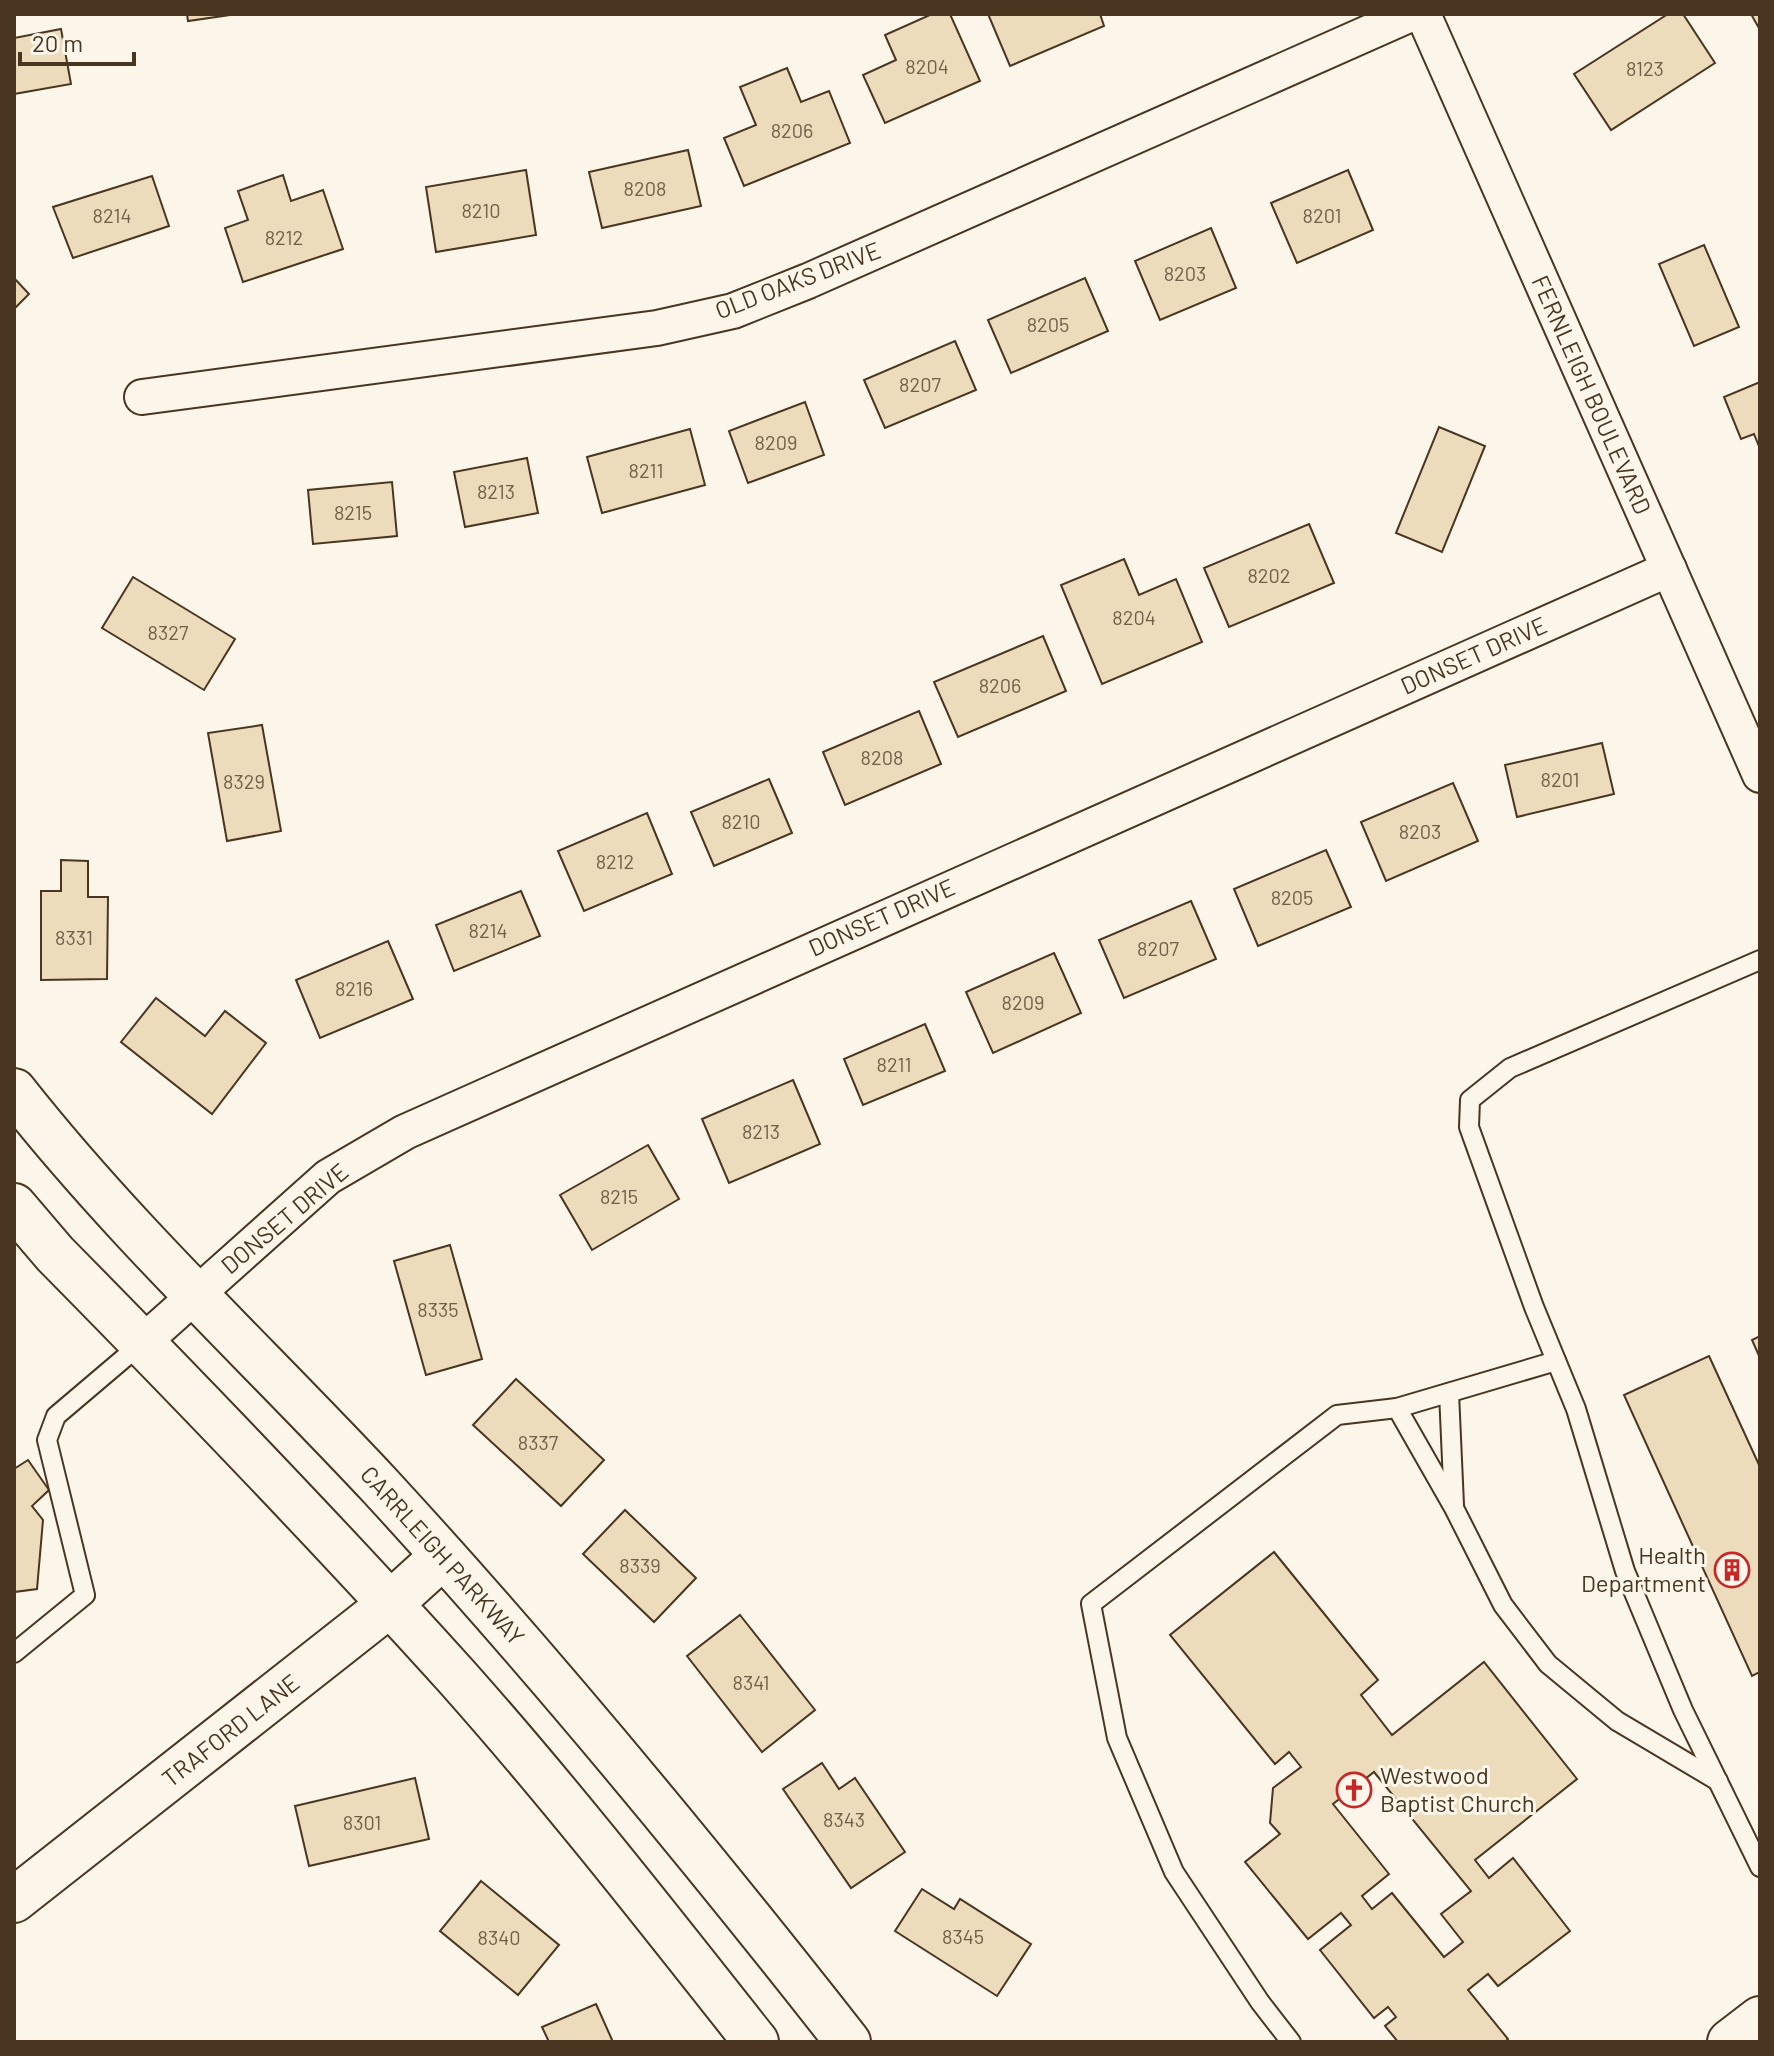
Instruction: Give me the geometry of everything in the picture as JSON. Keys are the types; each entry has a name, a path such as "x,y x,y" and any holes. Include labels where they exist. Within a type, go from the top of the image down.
{"street":[{"name":"OLD OAKS DRIVE","path":"142,397 657,328 733,311 808,281 1411,14"},
{"name":"FERNLEIGH BOULEVARD","path":"1423,14 1760,775"},
{"name":"DONSET DRIVE","path":"142,1343 328,1177 405,1132 1669,569"},
{"name":"CARRLEIGH PARKWAY","path":"14,1091 108,1205 379,1486 509,1627 622,1761 848,2042"},
{"path":"14,1206 55,1254 326,1535 519,1749 756,2042"},
{"name":"TRAFORD LANE","path":"14,1900 389,1605 443,1556"},
{"path":"1730,2042 1760,2019"}],"lane":[{"path":"1760,960 1510,1068 1470,1100 1469,1127 1576,1409 1625,1571 1683,1710 1760,1867"},
{"path":"14,1653 85,1595 47,1440 56,1416 142,1343"},
{"path":"1291,2042 1260,2002 1174,1872 1117,1738 1091,1604 1337,1415 1397,1408 1556,1361"},
{"path":"1449,1393 1454,1508"},
{"path":"1397,1408 1454,1508 1503,1605 1548,1664 1617,1721 1718,1781"}],"building":[{"path":"187,14 237,14 188,21"},
{"path":"932,14 950,14 980,81 885,123 863,75 896,60 885,35"},
{"path":"988,14 1100,14 1104,26 1010,66"},
{"path":"1668,14 1683,14 1715,63 1611,130 1574,74"},
{"path":"1751,14 1760,14 1760,30"},
{"path":"61,29 71,84 14,94 14,38"},
{"path":"787,68 801,102 829,91 850,143 744,186 724,138 756,125 740,87"},
{"path":"688,150 701,206 602,228 589,172"},
{"path":"526,170 536,235 436,252 426,187"},
{"path":"1348,170 1373,230 1297,263 1271,203"},
{"path":"283,175 291,201 323,190 343,249 243,282 225,228 248,220 238,191"},
{"path":"152,176 169,226 73,258 53,207"},
{"path":"1211,228 1236,288 1160,320 1135,261"},
{"path":"1704,245 1739,327 1694,346 1659,264"},
{"path":"14,278 29,294 14,309"},
{"path":"1085,278 1108,331 1011,373 988,320"},
{"path":"955,341 976,390 885,428 864,380"},
{"path":"1760,382 1760,449 1754,434 1741,439 1724,397"},
{"path":"805,402 824,455 748,483 729,431"},
{"path":"1439,427 1485,446 1442,552 1396,533"},
{"path":"690,429 705,485 602,513 587,457"},
{"path":"527,458 538,513 465,527 454,472"},
{"path":"392,482 397,536 313,544 308,490"},
{"path":"1309,524 1334,583 1229,627 1204,568"},
{"path":"1124,559 1139,595 1176,579 1202,642 1102,684 1061,585"},
{"path":"133,577 235,639 204,690 102,628"},
{"path":"1043,636 1066,691 958,737 934,682"},
{"path":"919,711 941,764 845,805 823,752"},
{"path":"262,725 281,831 227,841 208,733"},
{"path":"1602,743 1614,794 1517,817 1505,765"},
{"path":"769,779 792,833 714,866 691,812"},
{"path":"1453,783 1478,841 1386,881 1361,822"},
{"path":"647,813 672,874 584,911 558,851"},
{"path":"1326,850 1351,907 1258,946 1234,889"},
{"path":"61,860 88,861 88,897 108,897 107,979 41,980 41,891 61,891"},
{"path":"521,891 540,936 454,971 436,925"},
{"path":"1191,901 1216,959 1124,998 1099,940"},
{"path":"388,941 413,999 320,1038 296,980"},
{"path":"1054,953 1081,1013 993,1053 966,992"},
{"path":"156,998 205,1036 225,1011 266,1043 212,1114 121,1042"},
{"path":"925,1024 945,1071 863,1105 844,1059"},
{"path":"793,1080 820,1144 729,1183 702,1119"},
{"path":"648,1145 679,1199 592,1250 560,1195"},
{"path":"450,1245 482,1359 426,1375 394,1261"},
{"path":"1760,1336 1760,1358 1752,1340"},
{"name":"Health Department","path":"1709,1356 1760,1467 1760,1672 1752,1676 1624,1395"},
{"path":"516,1379 604,1460 561,1506 473,1425"},
{"path":"28,1460 49,1490 32,1506 43,1520 37,1589 14,1592 14,1469"},
{"path":"625,1510 696,1578 654,1622 583,1554"},
{"path":"1274,1552 1378,1680 1361,1695 1392,1735 1484,1662 1577,1779 1475,1860 1489,1878 1513,1858 1570,1931 1498,1986 1488,1974 1468,1990 1508,2039 1505,2042 1398,2042 1385,2026 1396,2017 1388,2007 1374,2018 1320,1950 1351,1925 1341,1913 1308,1939 1245,1862 1280,1834 1270,1823 1273,1788 1301,1767 1289,1752 1275,1764 1170,1635","holes":["1374,1772 1471,1891 1441,1914 1463,1942 1444,1957 1392,1893 1372,1909 1362,1896 1389,1874 1333,1804"]},
{"path":"740,1615 815,1710 762,1752 687,1656"},
{"path":"822,1763 839,1789 855,1778 905,1852 851,1888 783,1789"},
{"path":"415,1778 429,1839 309,1866 295,1806"},
{"path":"481,1881 559,1945 518,1995 440,1931"},
{"path":"922,1889 954,1909 960,1899 1031,1944 997,1996 895,1931"},
{"path":"596,2004 613,2042 549,2042 542,2027"}],"place":[{"name":"Health Department","path":"1732,1570"},
{"name":"Westwood Baptist Church","path":"1354,1790"}]}
